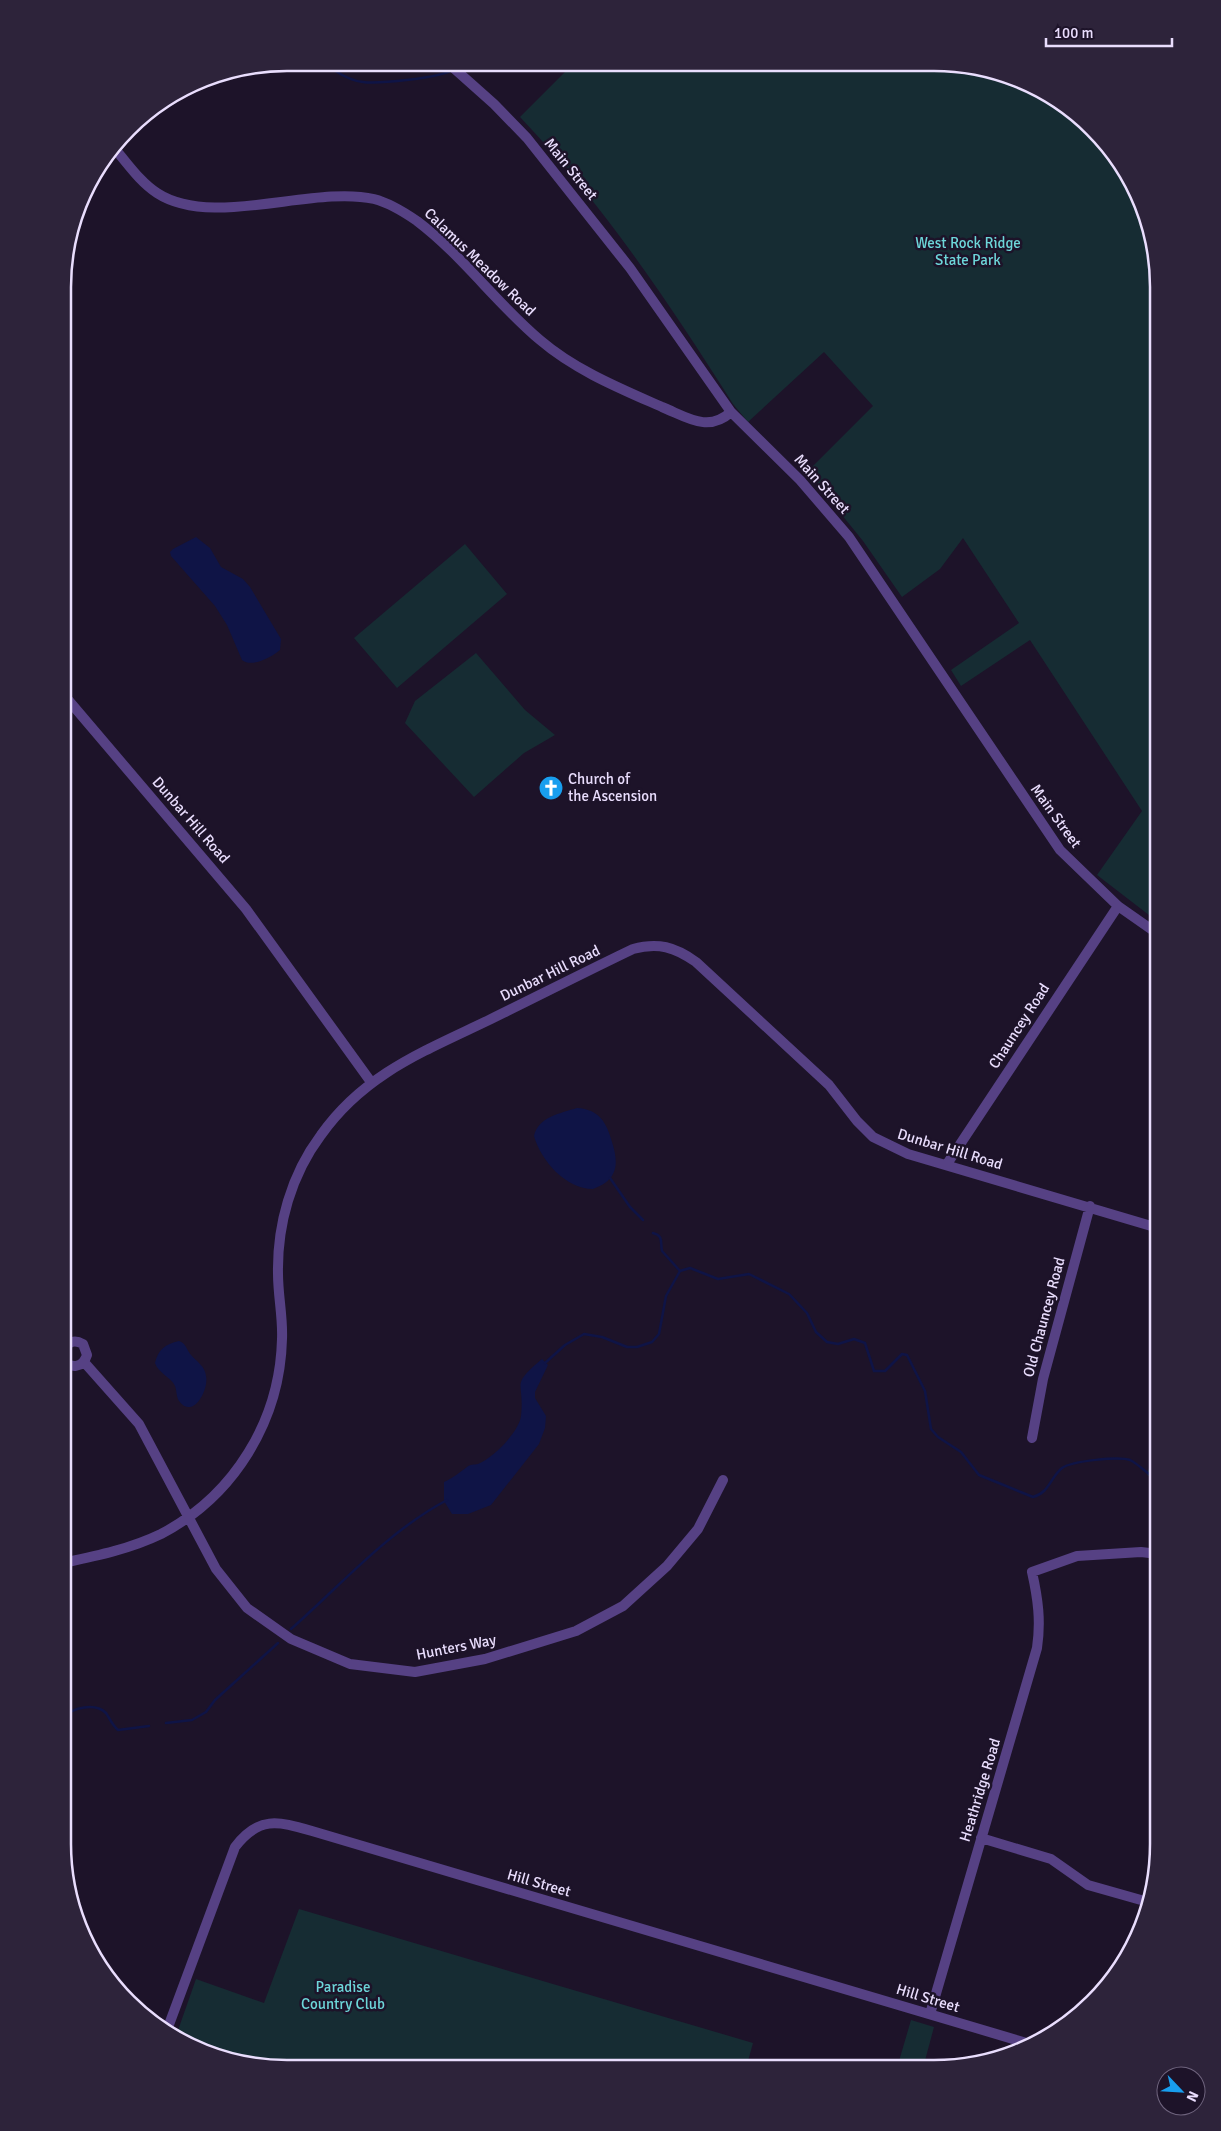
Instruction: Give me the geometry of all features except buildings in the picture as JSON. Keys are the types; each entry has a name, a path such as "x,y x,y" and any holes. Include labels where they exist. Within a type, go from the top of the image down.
{"street":[{"name":"Main Street","path":"456,71 509,119 569,190 630,268 731,412 800,480 849,536 1051,839 1075,866 1118,906 1150,928"},
{"name":"Calamus Meadow Road","path":"119,153 157,193 186,203 232,207 337,198 364,198 381,201 401,210 431,233 539,339 571,362 638,396 704,423 718,422 731,412"},
{"name":"Dunbar Hill Road","path":"71,703 246,909 371,1082 433,1046 633,949 661,945 686,955 710,974 828,1085 873,1136 895,1149 1150,1225"},
{"name":"Chauncey Road","path":"947,1164 1118,906"},
{"path":"71,1561 143,1542 188,1517 236,1473 248,1456 267,1418 275,1396 282,1355 278,1256 286,1206 301,1168 319,1137 346,1104 371,1082"},
{"name":"Old Chauncey Road","path":"1032,1438 1043,1379 1090,1206"},
{"path":"71,1342 83,1344 88,1355 84,1362 71,1365"},
{"name":"Hunters Way","path":"84,1362 139,1424 216,1569 247,1608 291,1639 350,1664 415,1672 485,1658 576,1631 622,1606 667,1566 698,1529 723,1480"},
{"name":"Heathridge Road","path":"930,2014 1037,1648 1040,1606 1032,1572 1077,1556 1150,1553"},
{"name":"Hill Street","path":"168,2024 234,1847 251,1830 271,1822 288,1824 312,1831 1021,2041"},
{"path":"981,1838 1051,1859 1088,1885 1142,1900"}],"green space":[{"name":"West Rock Ridge State Park","path":"566,71 934,71 976,75 1029,93 1054,108 1087,134 1105,156 1128,192 1138,218 1146,245 1150,287 1150,916 1097,875 1142,811 1030,640 961,686 951,670 1019,623 963,538 940,569 902,597 863,541 807,472 873,406 824,352 748,422 733,404 685,329 634,255 579,184 520,117"},
{"path":"465,544 507,594 397,688 354,638"},
{"path":"476,653 525,710 555,735 524,753 474,797 405,723 415,701"},
{"path":"1150,1464 1150,1477 1147,1475"},
{"name":"Paradise Country Club","path":"299,1909 753,2043 748,2060 287,2060 245,2056 204,2043 178,2030 196,1979 264,2003"},
{"path":"911,2020 934,2027 925,2060 899,2060"}],"shaded area":[{"path":"196,537 210,548 221,567 243,579 250,587 281,639 280,650 276,653 256,662 251,663 242,660 227,625 215,606 171,556 170,552 173,549"},
{"path":"577,1108 591,1111 605,1123 616,1157 612,1176 608,1181 593,1189 573,1184 556,1172 542,1155 534,1136 540,1124 545,1120"},
{"path":"179,1341 185,1345 202,1367 206,1376 205,1388 199,1401 190,1407 184,1406 179,1401 173,1383 159,1370 155,1363 163,1348"},
{"path":"542,1359 548,1365 535,1392 535,1398 546,1416 545,1428 539,1444 491,1505 468,1514 452,1514 444,1501 444,1482 468,1466 484,1461 510,1437 516,1429 521,1416 522,1380"}],"waterway":[{"path":"336,71 351,79 363,82 409,80 435,76 450,71"},
{"path":"610,1178 630,1207 643,1220"},
{"path":"653,1233 659,1236 662,1251 680,1271"},
{"path":"545,1363 565,1345 584,1334 602,1337 627,1347 637,1347 652,1342 659,1334 666,1296 680,1271 690,1268 718,1279 749,1274 789,1294 807,1313 816,1332 827,1342 838,1344 854,1339 865,1343 874,1371 885,1371 902,1354 907,1355 925,1391 931,1429 938,1437 961,1452 979,1475 1033,1497 1043,1492 1062,1468 1075,1463 1124,1459 1130,1460 1150,1474"},
{"path":"291,1629 384,1543 404,1527 447,1500"},
{"path":"166,1723 192,1720 206,1712 215,1700 278,1643"},
{"path":"71,1712 90,1707 96,1708 106,1713 118,1730 149,1726"}],"place":[{"name":"Church of the Ascension","path":"551,788"}]}
